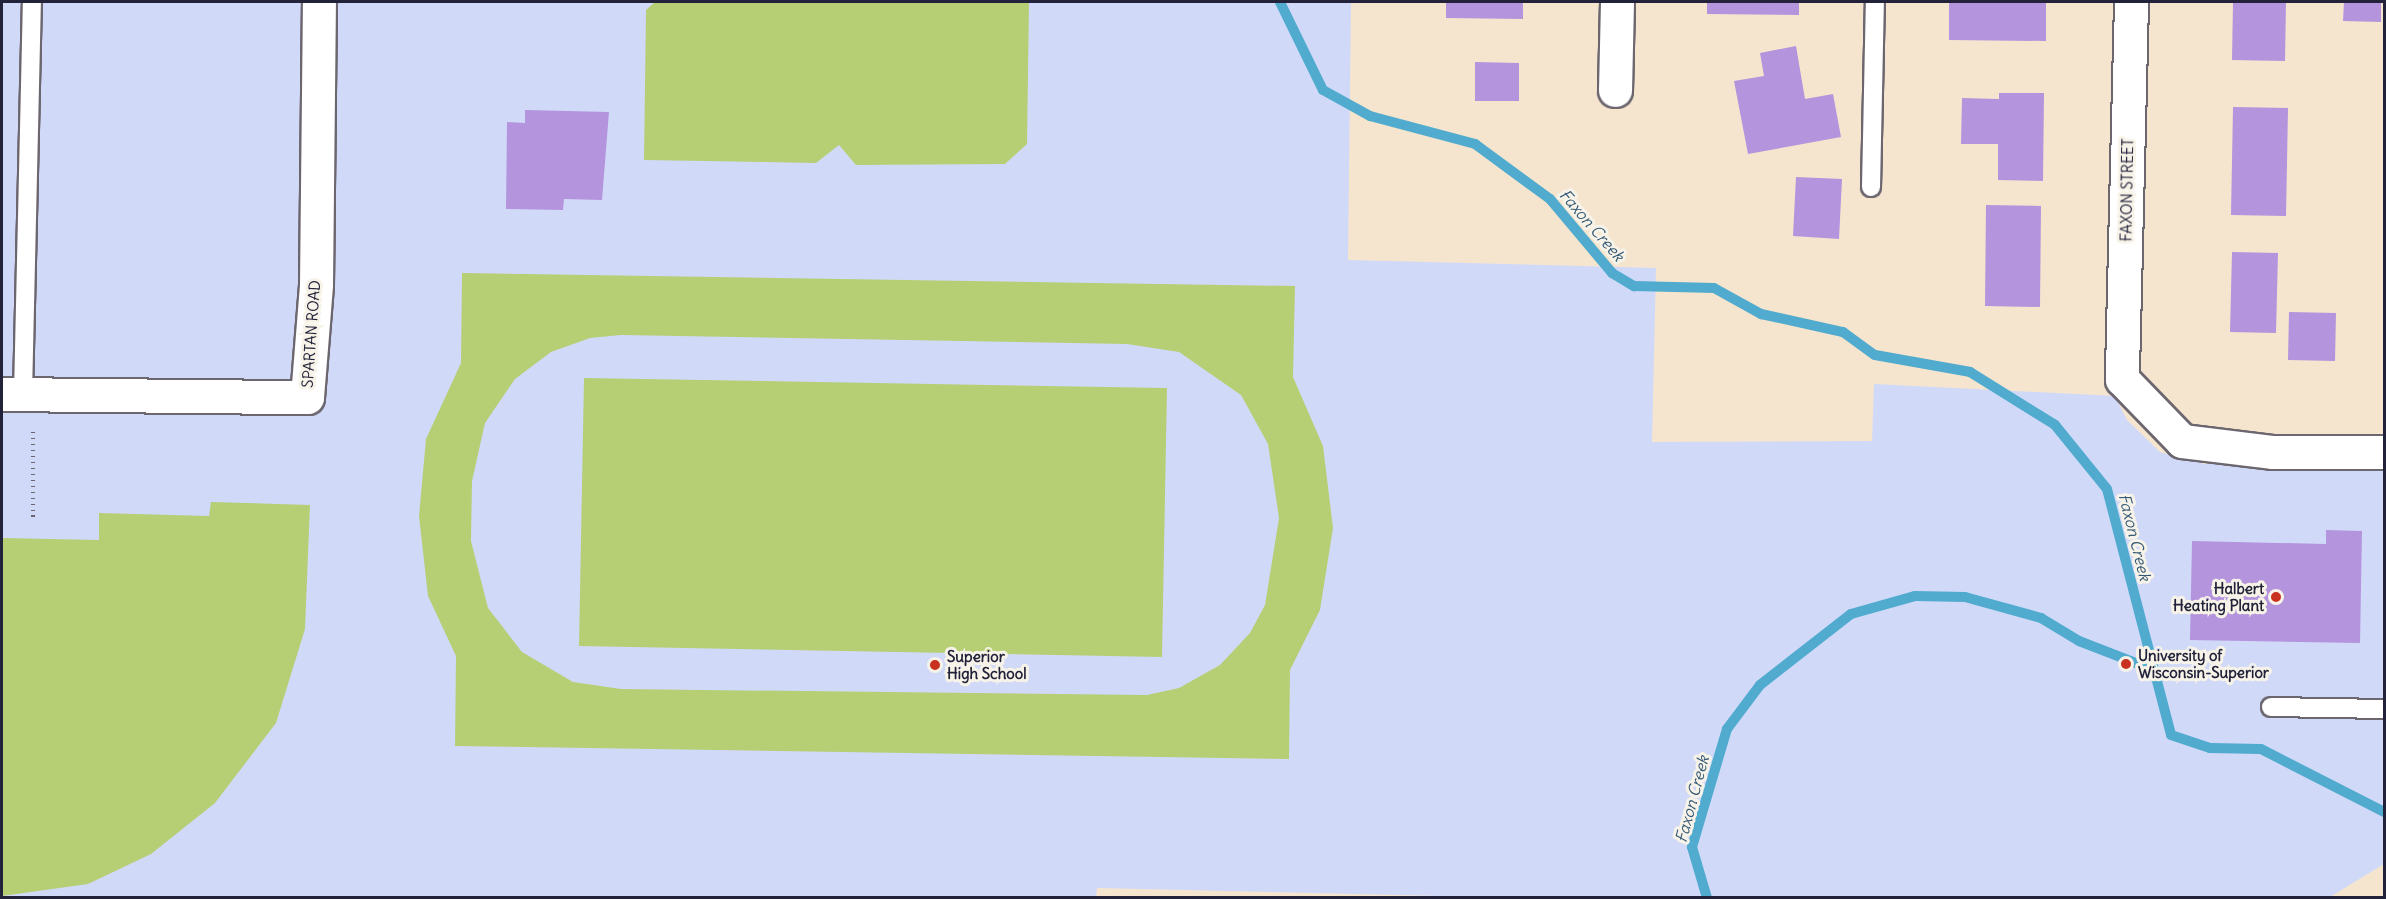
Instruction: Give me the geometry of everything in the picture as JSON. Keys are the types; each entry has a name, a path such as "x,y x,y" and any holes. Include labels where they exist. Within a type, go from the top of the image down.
{"street":[{"name":"SPARTAN ROAD","path":"19,394 307,397 316,284 319,2"},
{"path":"1615,90 1617,2"},
{"name":"FAXON STREET","path":"2131,2 2122,379 2182,441 2273,452 2385,452"}],"lane":[{"path":"19,394 32,2"},
{"path":"1871,187 1875,2"},
{"path":"2271,707 2385,709"}],"path":[{"path":"19,394 33,517"}],"shaded area":[{"name":"Superior High School","path":"2,2 1351,2 1348,260 1656,268 1652,442 1872,441 1874,384 2115,396 2127,420 2160,452 2204,464 2384,465 2384,864 2330,897 1523,898 1097,888 1096,898 2,898"}],"green space":[{"path":"655,2 1029,2 1027,144 1005,164 856,165 839,145 816,163 644,160 646,10"},
{"path":"462,273 1295,286 1293,377 1323,446 1333,528 1320,610 1290,670 1289,759 455,746 456,656 428,596 419,516 426,439 461,363","holes":["621,335 1127,344 1179,352 1241,395 1268,444 1279,518 1265,605 1250,633 1220,665 1179,688 1147,695 621,689 573,682 522,652 488,608 471,541 472,481 485,423 515,379 551,352 590,338"]},
{"path":"584,378 1167,388 1162,657 579,646"},
{"path":"211,502 310,505 305,629 276,723 215,803 151,854 88,884 2,896 2,538 99,540 99,513 209,516"}],"building":[{"path":"1446,2 1523,2 1523,19 1446,18"},
{"path":"1707,2 1799,2 1799,15 1707,14"},
{"path":"1949,2 2046,2 2046,41 1949,40"},
{"path":"2233,2 2286,2 2285,61 2232,60"},
{"path":"2344,2 2381,2 2381,22 2343,21"},
{"path":"1796,46 1805,99 1833,94 1841,137 1748,154 1734,81 1764,76 1760,53"},
{"path":"1475,62 1519,63 1519,101 1475,101"},
{"path":"1999,93 2044,93 2043,181 1998,180 1998,144 1961,144 1962,98 1999,99"},
{"path":"2233,107 2288,108 2286,216 2231,215"},
{"path":"525,110 609,112 602,200 564,199 563,210 506,209 507,122 525,123"},
{"path":"1796,177 1842,179 1839,239 1793,236"},
{"path":"1986,205 2041,206 2040,307 1985,306"},
{"path":"2232,252 2278,253 2276,333 2230,332"},
{"path":"2289,312 2336,313 2335,361 2288,360"},
{"name":"Halbert Heating Plant","path":"2326,530 2362,531 2360,643 2190,640 2192,541 2326,544"}],"waterway":[{"name":"Faxon Creek","path":"1280,2 1323,90 1370,116 1475,144 1550,199 1612,273 1634,286 1714,288 1761,314 1843,332 1875,355 1970,372 2055,425 2107,489 2171,735 2210,748 2261,749 2384,812"},
{"name":"Faxon Creek","path":"1707,898 1692,847 1727,729 1760,685 1851,614 1915,596 1965,597 2041,618 2079,641 2154,670"}],"place":[{"name":"Halbert Heating Plant","path":"2276,597"},
{"name":"University of Wisconsin-Superior","path":"2126,664"},
{"name":"Superior High School","path":"935,665"}]}
